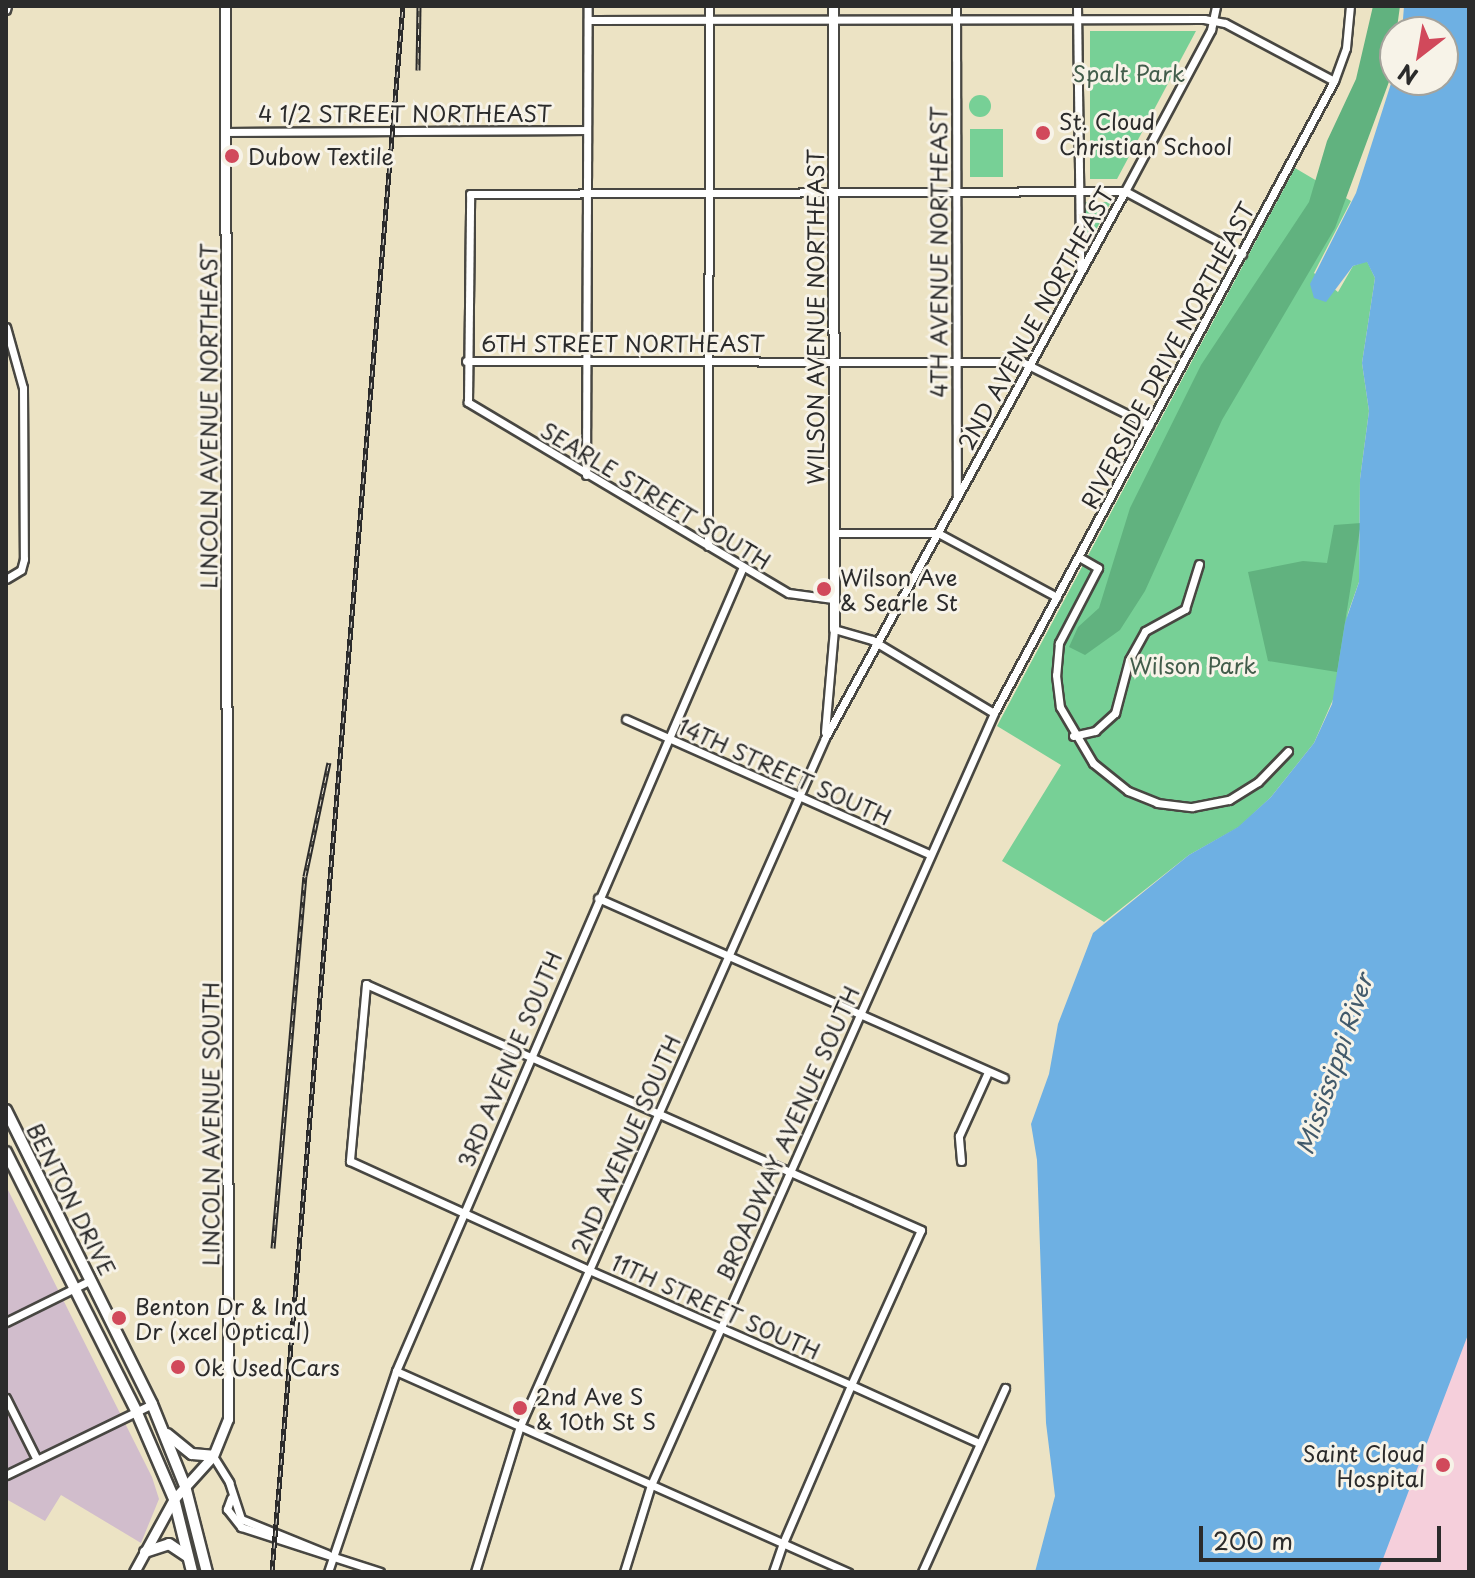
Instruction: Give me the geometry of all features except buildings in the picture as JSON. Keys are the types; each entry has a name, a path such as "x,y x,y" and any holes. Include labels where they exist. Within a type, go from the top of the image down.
{"main road":[{"name":"BENTON DRIVE","path":"6,1110 152,1404 185,1486 207,1572"},
{"name":"BENTON DRIVE","path":"6,1152 137,1413 174,1499 192,1572"},
{"path":"163,1430 192,1454 213,1456"},
{"path":"145,1552 169,1544 188,1557"}],"street":[{"name":"LINCOLN AVENUE NORTHEAST","path":"225,6 229,826"},
{"path":"586,475 588,6"},
{"path":"708,546 709,6"},
{"name":"WILSON AVENUE NORTHEAST","path":"833,6 834,629"},
{"name":"4TH AVENUE NORTHEAST","path":"956,6 957,498"},
{"path":"1077,6 1080,272"},
{"name":"2ND AVENUE NORTHEAST","path":"879,644 1125,191 1215,20 1216,6"},
{"name":"RIVERSIDE DRIVE NORTHEAST","path":"994,713 1334,81 1346,48 1350,6"},
{"path":"588,20 1215,20 1334,81"},
{"name":"4 1/2 STREET NORTHEAST","path":"225,132 586,130"},
{"path":"466,361 470,194 708,190 1125,191 1242,254"},
{"path":"6,327 23,388 24,559 10,578"},
{"name":"6TH STREET NORTHEAST","path":"466,361 956,359 1032,363 1149,425"},
{"name":"SEARLE STREET SOUTH","path":"466,361 468,402 788,593 833,599"},
{"path":"833,533 938,533 1057,597"},
{"path":"1079,557 1098,568 1059,643 1060,707 1073,736 1093,763 1128,791 1157,803 1192,807 1229,800 1258,782 1288,751"},
{"path":"1073,736 1095,731 1115,713 1129,660 1145,631 1185,609 1199,564"},
{"name":"3RD AVENUE SOUTH","path":"328,1572 396,1371 743,567"},
{"path":"834,629 879,644 994,713"},
{"name":"2ND AVENUE SOUTH","path":"825,738 834,629"},
{"name":"2ND AVENUE SOUTH","path":"475,1572 520,1426 825,738 879,644"},
{"name":"BROADWAY AVENUE SOUTH","path":"624,1572 651,1485 994,713"},
{"name":"14TH STREET SOUTH","path":"626,719 929,854"},
{"name":"LINCOLN AVENUE SOUTH","path":"134,1572 174,1499 213,1456 228,1419 229,826"},
{"path":"598,898 1004,1078"},
{"name":"11TH STREET SOUTH","path":"531,1056 366,984 350,1161 979,1443"},
{"path":"531,1056 921,1230 851,1385 773,1572"},
{"path":"961,1161 959,1136 988,1072"},
{"path":"6,1322 91,1280"},
{"path":"396,1371 848,1572"},
{"path":"922,1572 1005,1388"},
{"path":"6,1398 36,1458"},
{"path":"6,1475 152,1404"},
{"path":"213,1456 229,1482 231,1498 227,1509 241,1527 380,1572"}],"shaded area":[{"path":"6,1186 152,1477 159,1499 141,1543 61,1495 45,1521 6,1499"},
{"name":"Saint Cloud Hospital","path":"1469,1332 1469,1572 1378,1572 1385,1542"}],"green space":[{"path":"1373,6 1400,6 1399,16 1379,16 1379,96 1384,96 1335,228 1222,420 1145,591 1120,630 1085,655 1069,647 1078,627 1099,608 1130,508 1201,365 1309,202 1327,141 1356,79"},
{"name":"Spalt Park","path":"1090,31 1196,31 1117,179 1090,179"},
{"path":"976,95 984,95 991,106 984,117 976,117 969,110 969,102"},
{"path":"970,129 1003,129 1003,177 970,177"},
{"name":"Wilson Park","path":"1295,168 1351,201 1314,273 1338,292 1353,266 1367,261 1375,278 1362,363 1369,411 1360,479 1359,582 1348,613 1335,695 1314,743 1271,797 1239,827 1189,855 1104,922 1002,861 1061,765 997,726"},
{"path":"1084,202 1111,202 1084,252"},
{"path":"1361,523 1337,672 1268,661 1248,572 1303,561 1327,563 1334,525"}],"water":[{"name":"Mississippi River","path":"1404,6 1469,6 1469,1332 1378,1572 1035,1572 1055,1496 1046,1423 1037,1160 1031,1124 1049,1074 1058,1024 1093,933 1189,855 1238,827 1271,797 1314,743 1332,704 1345,623 1359,582 1360,479 1369,411 1362,363 1375,278 1367,262 1353,266 1326,302 1314,298 1310,284 1356,193 1387,96 1459,96 1459,16 1403,16"}],"railway":[{"path":"272,1572 403,6"},
{"path":"418,70 419,6"},
{"path":"273,1248 305,876 329,762"}],"place":[{"name":"St. Cloud Christian School","path":"1043,133"},
{"name":"Dubow Textile","path":"232,156"},
{"name":"Wilson Ave & Searle St","path":"824,589"},
{"name":"Benton Dr & Ind Dr (xcel Optical)","path":"119,1318"},
{"name":"Ok Used Cars","path":"178,1367"},
{"name":"2nd Ave S & 10th St S","path":"520,1408"},
{"name":"Saint Cloud Hospital","path":"1443,1465"}]}
